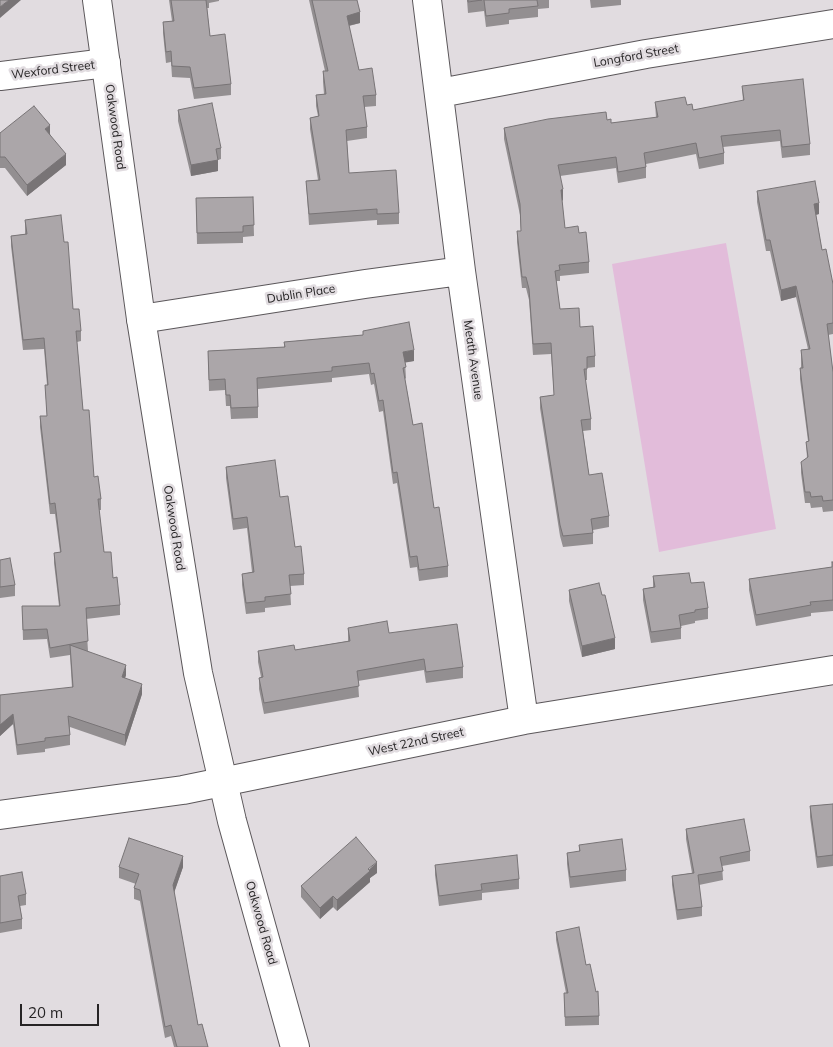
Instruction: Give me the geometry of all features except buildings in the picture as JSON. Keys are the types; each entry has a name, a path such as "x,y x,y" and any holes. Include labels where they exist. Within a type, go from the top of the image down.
{"street":[{"name":"Oakwood Road","path":"97,0 141,320 189,625 235,830 295,1047"},
{"name":"Meath Avenue","path":"427,0 461,271 524,720"},
{"name":"Longford Street","path":"440,93 646,54 833,24"},
{"name":"Wexford Street","path":"0,76 106,63"},
{"name":"Dublin Place","path":"141,320 365,284 461,271"},
{"name":"West 22nd Street","path":"0,815 224,783 524,720 833,670"}],"shaded area":[{"path":"726,243 776,529 659,552 612,264"}]}
